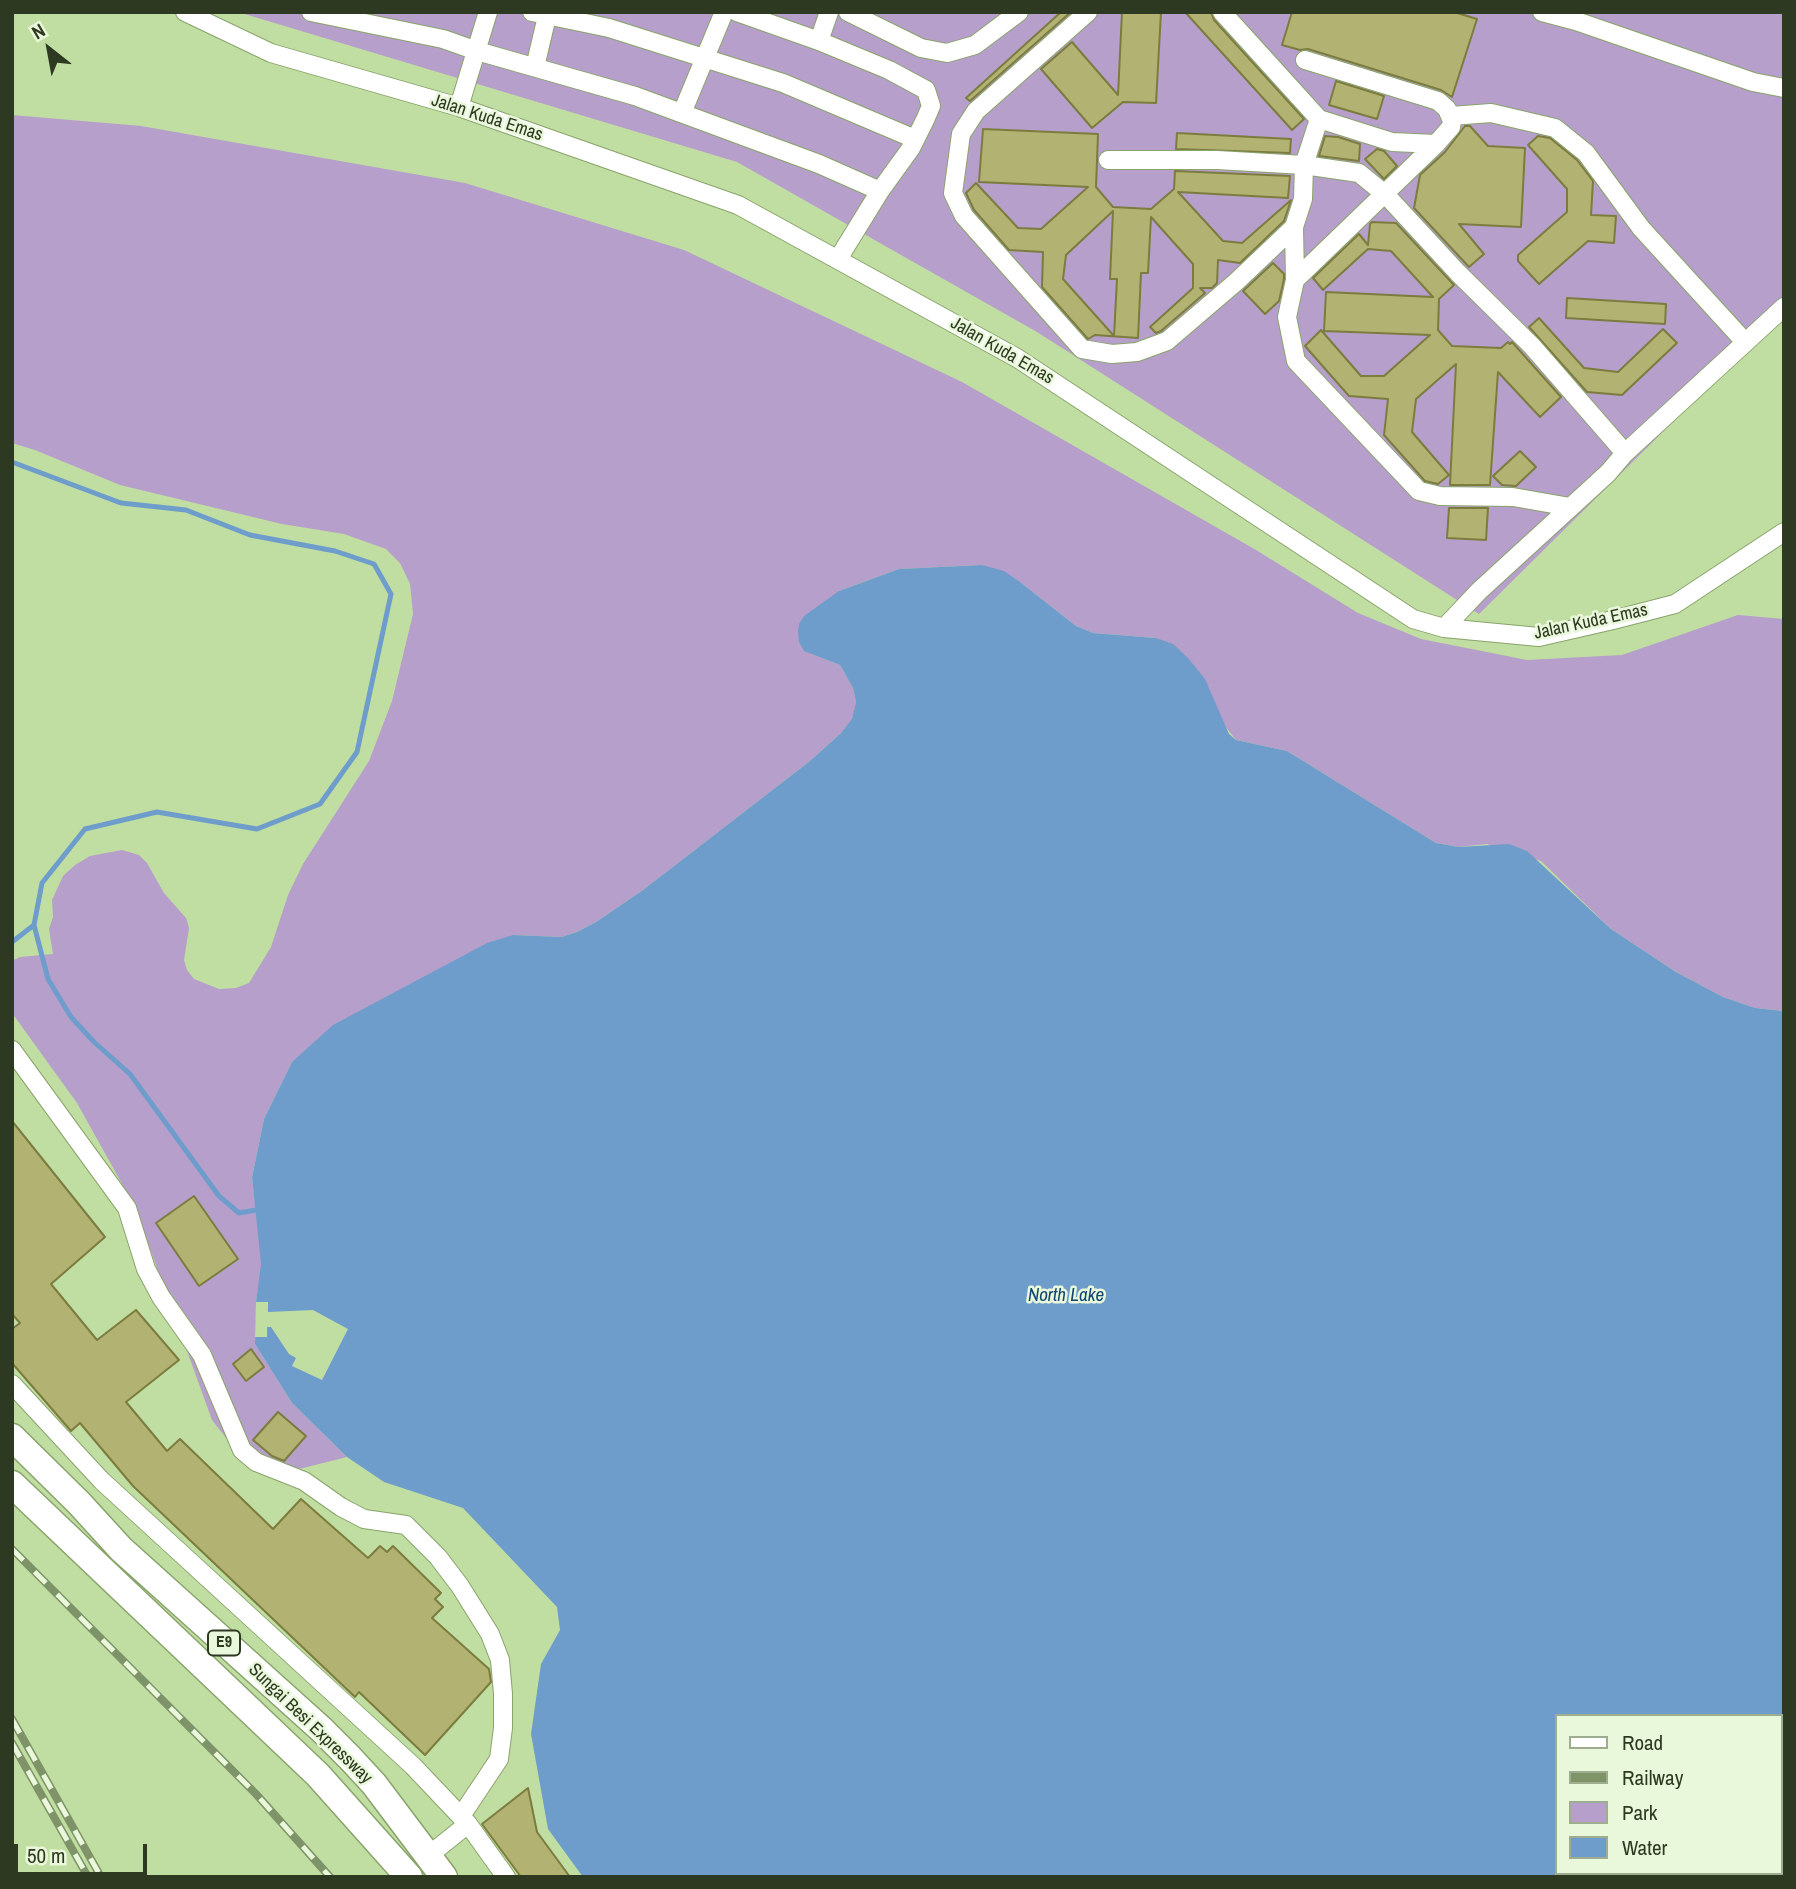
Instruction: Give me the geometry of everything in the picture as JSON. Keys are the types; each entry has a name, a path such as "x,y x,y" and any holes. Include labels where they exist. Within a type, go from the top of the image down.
{"highway":[{"name":"Sungai Besi Expressway","path":"12,1437 131,1558 340,1748 374,1784 436,1866"},
{"name":"Sungai Besi Expressway","path":"12,1484 318,1775 409,1877"}],"street":[{"name":"Jalan Kuda Emas","path":"185,12 271,53 459,107 737,205 1017,358 1413,619 1444,628 1539,637 1675,604 1784,532"},
{"path":"311,12 443,38 477,51 635,96 820,164 880,191"},
{"path":"459,107 488,12"},
{"path":"682,113 724,12"},
{"path":"737,12 888,69 926,90 931,106 915,139 838,259"},
{"path":"818,41 829,12"},
{"path":"848,12 921,48 947,53 975,45 1019,12"},
{"path":"1088,12 976,111 961,134 953,193 964,216 1082,349 1112,354 1138,352 1167,341 1237,282 1294,227"},
{"path":"1222,12 1319,120 1392,142 1436,144"},
{"path":"1542,12 1579,17 1752,82 1784,88"},
{"path":"535,67 542,13 609,28 783,83 915,139"},
{"path":"1295,280 1385,195 1451,127 1451,116 1438,101 1305,60"},
{"path":"1451,116 1491,113 1555,128 1586,153 1642,228 1745,342"},
{"path":"1319,120 1304,164 1303,199 1294,227 1295,280 1287,317 1296,361 1419,491 1440,496 1513,497 1570,507"},
{"path":"1108,160 1217,160 1304,164 1359,173 1385,195 1458,273 1532,346 1625,453"},
{"path":"1444,628 1479,591 1608,473 1625,453 1784,307"},
{"path":"12,1050 127,1208 146,1269 161,1297 202,1355 242,1450 256,1462 304,1481 363,1519 406,1525 445,1566 490,1634 500,1660 503,1694 499,1759 436,1866"},
{"path":"12,1384 102,1481 412,1766 464,1820 506,1877"}],"green space":[{"path":"238,12 1784,12 1784,312 1479,614 1037,332 737,162"},
{"path":"12,115 141,126 465,183 684,250 962,382 1256,550 1358,613 1421,639 1527,660 1622,655 1738,615 1784,619 1784,1011 1755,1008 1723,997 1676,972 1611,929 1541,861 1487,844 1459,847 1436,843 1287,751 1236,740 1156,638 1093,633 1076,626 1020,582 982,565 899,569 839,591 812,654 840,665 853,688 856,702 852,720 810,761 643,890 596,922 561,937 513,935 292,1062 264,1119 252,1177 262,1264 256,1302 255,1344 292,1403 347,1457 287,1472 233,1447 212,1420 135,1207 77,1103 12,1013 12,961 20,957 53,954 49,929 53,917 52,900 63,876 90,856 122,850 139,855 147,863 164,893 186,918 189,928 184,960 194,979 219,989 236,988 249,983 271,947 288,895 303,864 369,761 392,701 413,614 410,584 400,563 386,549 344,534 282,524 120,485 12,443"}],"water":[{"name":"North Lake","path":"982,565 1004,571 1076,626 1093,633 1156,638 1173,644 1205,679 1229,734 1236,740 1287,751 1436,843 1459,847 1509,844 1527,851 1611,929 1676,972 1723,997 1755,1008 1784,1011 1784,1877 583,1877 548,1829 531,1734 541,1664 560,1630 557,1607 463,1508 384,1482 347,1457 292,1403 255,1344 256,1302 261,1264 252,1177 264,1119 292,1062 333,1025 487,943 513,935 561,937 596,922 643,890 810,761 841,733 852,719 856,702 853,688 840,665 804,651 798,632 804,616 839,591 899,569"}],"pier":[{"path":"256,1302 268,1302 268,1312 313,1310 348,1329 322,1380 292,1366 296,1358 289,1354 271,1327 267,1327 267,1337 255,1337"}],"building":[{"path":"1061,12 1071,12 970,101 966,98"},
{"path":"1122,12 1161,12 1156,103 1123,102 1092,128 1041,69 1072,42 1118,95"},
{"path":"1185,12 1211,12 1214,20 1304,119 1292,130"},
{"path":"1292,12 1454,12 1477,19 1452,97 1441,90 1308,49 1300,50 1282,45"},
{"path":"1336,81 1384,96 1377,119 1329,105"},
{"path":"1465,126 1470,126 1488,146 1525,148 1521,227 1459,224 1484,254 1469,267 1414,208 1420,175 1445,152"},
{"path":"983,129 1098,134 1096,187 1113,207 1151,209 1174,189 1175,171 1290,176 1288,198 1178,192 1223,241 1242,243 1291,200 1284,221 1240,263 1218,260 1217,283 1212,288 1200,288 1205,293 1156,333 1150,327 1193,288 1193,264 1151,217 1148,273 1141,273 1138,338 1095,335 1088,339 1042,287 1043,252 1009,250 974,210 966,193 976,183 1018,228 1041,229 1088,187 979,182","holes":["1113,211 1110,279 1117,279 1114,336 1063,279 1066,255"]},
{"path":"1177,133 1291,139 1290,153 1176,149"},
{"path":"1325,136 1360,144 1359,161 1319,156"},
{"path":"1538,136 1550,138 1577,160 1593,181 1591,215 1616,216 1614,243 1588,241 1539,284 1518,261 1518,255 1567,212 1567,189 1528,145"},
{"path":"1377,149 1384,151 1397,166 1384,179 1365,159"},
{"path":"1372,222 1396,223 1454,285 1439,299 1438,330 1452,346 1501,348 1512,342 1561,397 1540,417 1498,372 1490,485 1450,485 1456,364 1416,399 1412,432 1449,475 1438,484 1425,481 1384,435 1388,399 1349,396 1305,346 1321,330 1361,376 1384,376 1430,335 1324,331 1326,292 1433,297 1391,251 1368,249 1323,290 1313,278 1359,234 1368,245"},
{"path":"1273,263 1284,274 1284,279 1279,301 1265,314 1243,291"},
{"path":"1567,298 1666,304 1665,324 1566,318"},
{"path":"1539,318 1584,368 1618,372 1663,329 1677,343 1622,395 1587,392 1529,327"},
{"path":"1520,451 1536,467 1516,486 1502,485 1493,476"},
{"path":"1449,508 1488,508 1486,540 1447,538"},
{"path":"12,1121 105,1237 51,1284 97,1340 136,1310 179,1360 126,1402 167,1451 180,1439 273,1529 301,1499 368,1558 380,1546 387,1552 393,1546 441,1593 435,1599 443,1607 432,1618 489,1669 491,1682 425,1755 359,1692 355,1697 133,1486 80,1423 71,1431 12,1363 12,1329 20,1323 12,1314"},
{"path":"194,1196 238,1259 199,1286 156,1223"},
{"path":"251,1349 264,1367 246,1381 233,1364"},
{"path":"278,1412 306,1436 284,1461 272,1456 253,1440"},
{"path":"528,1788 537,1832 570,1877 521,1877 482,1824"}],"waterway":[{"path":"12,462 121,503 186,510 250,535 335,551 374,564 391,594 357,752 320,804 257,829 157,812 85,829 42,883 34,925 48,979 71,1017 130,1074 219,1196 239,1213 256,1210"},
{"path":"12,942 34,925"}],"railway":[{"path":"12,1549 256,1794 330,1877"},
{"path":"12,1719 101,1877"},
{"path":"12,1743 88,1877"}]}
